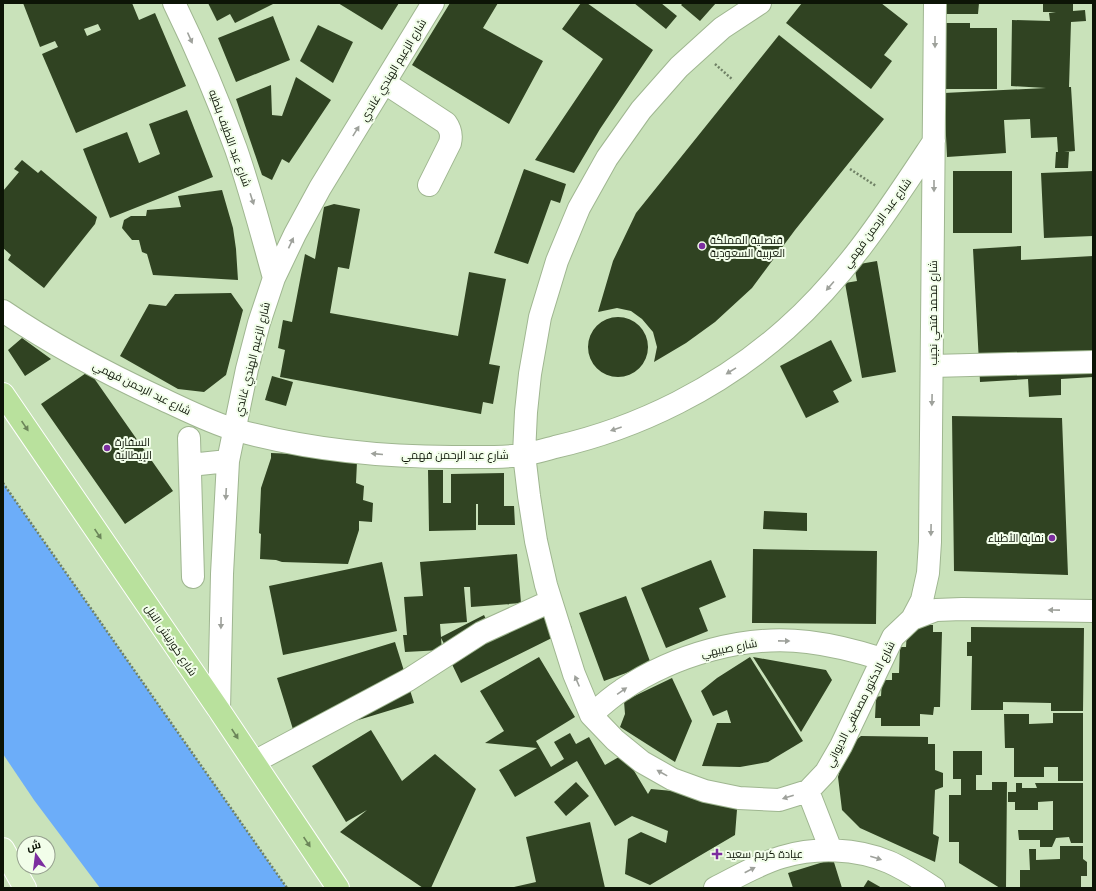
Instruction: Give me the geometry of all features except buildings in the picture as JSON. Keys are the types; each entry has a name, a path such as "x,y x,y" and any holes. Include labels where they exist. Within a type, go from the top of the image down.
{"highway":[{"name":"شارع كورنيش النيل","path":"3,394 219,710 338,888"}],"main road":[{"path":"3,849 25,888"}],"street":[{"name":"شارع عبد اللطيف بلطيه","path":"174,3 211,86 236,149 274,278"},
{"name":"شارع الزعيم الهندي غاندي","path":"219,710 222,574 228,461 234,429 259,324 274,278 295,234 320,188 433,3"},
{"name":"شارع الدكتور مصطفي الديواني","path":"760,3 722,28 679,67 632,122 607,158 579,208 557,261 540,317 530,374 524,454 536,541 551,602 574,674 591,715 615,740 642,762 672,779 705,791 739,798 779,800 808,791 826,772 841,746 893,636 912,619 936,610 1093,611"},
{"name":"شارع محمد فتحي نجيب","path":"912,619 922,600 928,573 930,542 935,3"},
{"path":"385,83 446,123 450,130 452,136 450,143 429,185"},
{"name":"شارع عبد الرحمن فهمي","path":"3,311 76,356 128,383 180,408 234,429 322,448 378,454 454,458 524,454 581,441 636,422 689,397 739,366 785,330 828,289 865,244 934,141"},
{"path":"932,366 1093,362"},
{"path":"189,438 193,576"},
{"path":"190,465 228,461"},
{"path":"254,762 408,680 481,633 551,602"},
{"name":"شارع صبيهي","path":"591,715 621,690 655,670 691,655 728,646 767,641 806,642 844,648 882,659"},
{"path":"808,791 831,850"},
{"path":"715,888 780,857 805,851 831,850 860,853 888,862 934,888"}],"path":[{"path":"850,169 895,199"},
{"path":"3,483 287,888"}],"water":[{"path":"3,483 287,888 100,888 34,800 3,754"}],"place":[{"name":"قنصلية المملكة العربية السعودية","path":"702,246"},
{"name":"السفارة الإيطالية","path":"107,448"},
{"name":"نقابة الأطباء","path":"1052,538"},
{"name":"عيادة كريم سعيد","path":"717,854"}]}
